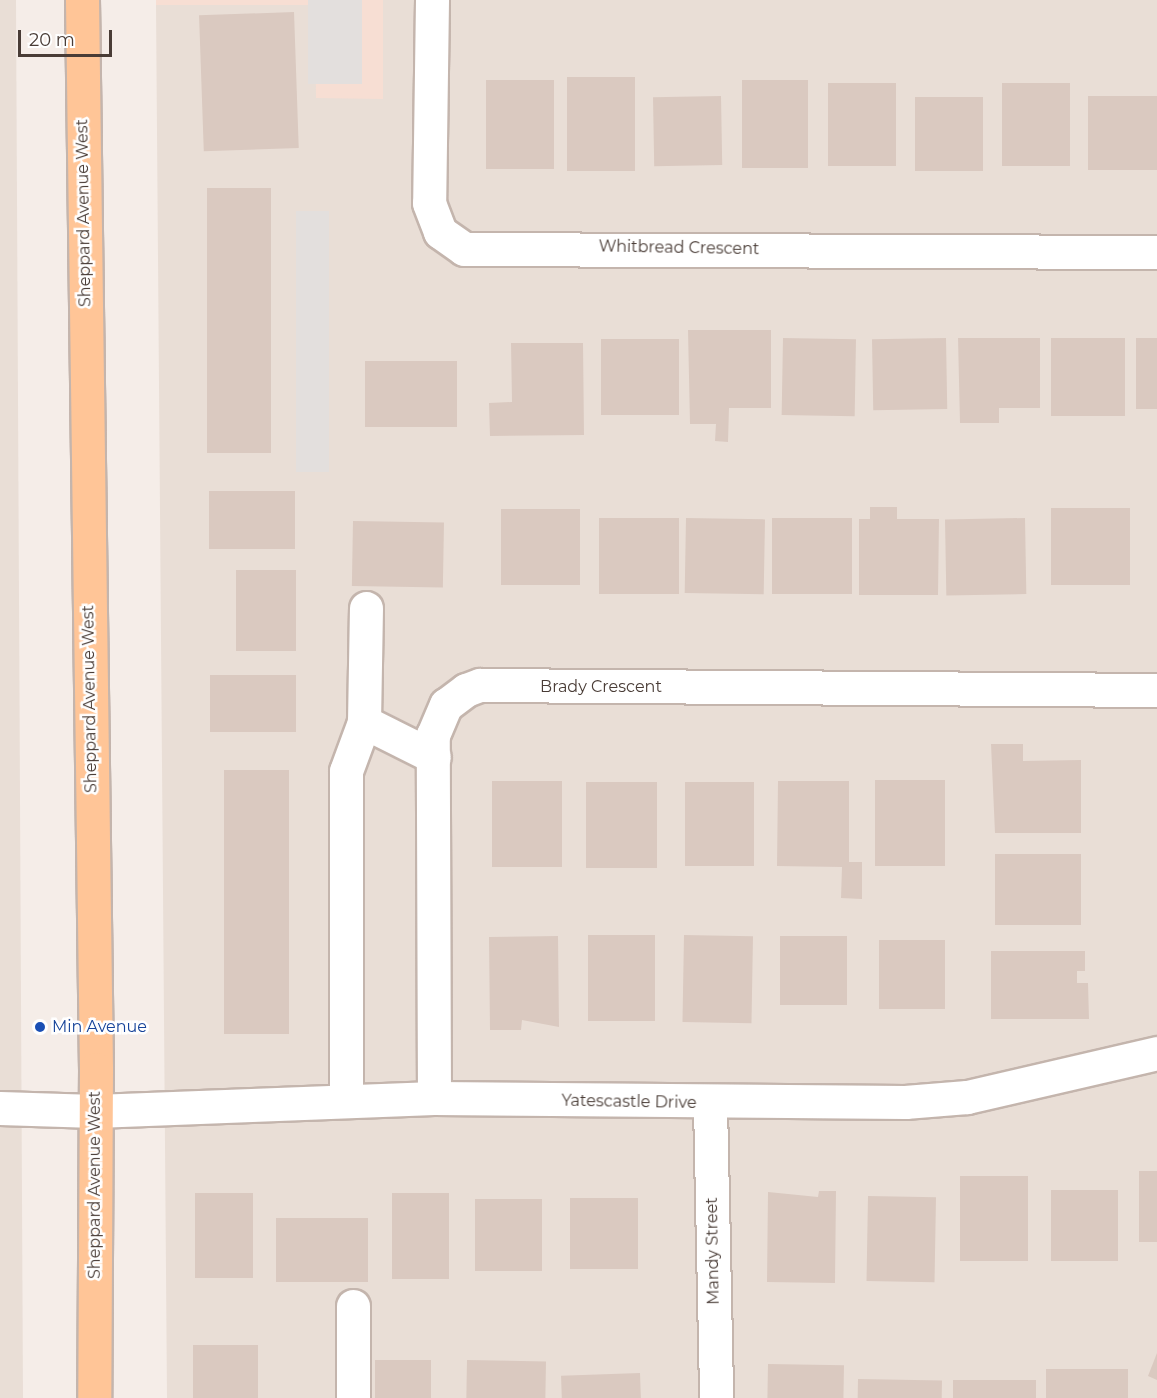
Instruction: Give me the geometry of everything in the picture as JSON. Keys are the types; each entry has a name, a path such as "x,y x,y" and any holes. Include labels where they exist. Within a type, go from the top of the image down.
{"main road":[{"name":"Sheppard Avenue West","path":"82,0 96,1111 94,1398"}],"street":[{"name":"Whitbread Crescent","path":"432,0 429,203 440,232 464,249 1157,252"},
{"path":"346,1100 346,771 364,722 366,608"},
{"name":"Brady Crescent","path":"434,1098 434,735 442,711 480,685 1157,690"},
{"path":"364,722 434,757"},
{"name":"Yatescastle Drive","path":"96,1111 434,1098 710,1104 967,1097 1157,1053"},
{"name":"Mandy Street","path":"710,1104 716,1398"},
{"path":"0,1108 96,1111"},
{"path":"353,1306 353,1398"}],"shaded area":[{"path":"0,0 16,0 23,1398 0,1398"},
{"path":"156,0 383,0 383,99 316,98 315,5 156,5"},
{"path":"308,0 362,0 362,84 308,84"},
{"path":"383,0 1157,0 1157,1398 167,1398 156,5 315,5 383,99"},
{"path":"296,211 329,211 329,472 296,472"}],"building":[{"path":"294,12 299,148 204,151 199,15"},
{"path":"567,77 635,77 635,171 567,171"},
{"path":"486,80 554,80 554,169 486,169"},
{"path":"742,80 808,80 808,168 742,168"},
{"path":"828,83 896,83 896,166 828,166"},
{"path":"1002,83 1070,83 1070,166 1002,166"},
{"path":"721,96 722,165 654,166 653,97"},
{"path":"1088,96 1157,96 1157,170 1088,170"},
{"path":"915,97 983,97 983,171 915,171"},
{"path":"207,188 271,188 271,453 207,453"},
{"path":"688,330 771,330 771,408 729,408 728,442 715,441 716,424 690,424"},
{"path":"783,338 856,339 855,416 782,415"},
{"path":"946,338 947,409 873,410 872,339"},
{"path":"958,338 1040,338 1040,408 999,408 999,423 960,423"},
{"path":"1051,338 1125,338 1125,416 1051,416"},
{"path":"1136,338 1157,338 1157,409 1136,409"},
{"path":"601,339 679,339 679,415 601,415"},
{"path":"511,343 583,343 584,435 490,436 489,403 512,402"},
{"path":"365,361 457,361 457,427 365,427"},
{"path":"209,491 295,491 295,549 209,549"},
{"path":"870,507 897,507 897,519 939,519 938,595 859,595 859,519 870,519"},
{"path":"1051,508 1130,508 1130,585 1051,585"},
{"path":"501,509 580,509 580,585 501,585"},
{"path":"599,518 679,518 679,594 599,594"},
{"path":"686,518 765,519 764,594 685,593"},
{"path":"772,518 852,518 852,594 772,594"},
{"path":"1025,518 1026,594 946,595 945,519"},
{"path":"353,521 444,523 443,588 352,586"},
{"path":"236,570 296,570 296,651 236,651"},
{"path":"210,675 296,675 296,732 210,732"},
{"path":"991,744 1023,744 1023,761 1081,760 1081,833 995,833"},
{"path":"224,770 289,770 289,1034 224,1034"},
{"path":"875,780 945,780 945,866 875,866"},
{"path":"492,781 562,781 562,867 492,867"},
{"path":"778,781 849,781 849,862 862,862 862,899 841,898 842,867 777,866"},
{"path":"586,782 657,782 657,868 586,868"},
{"path":"685,782 754,782 754,866 685,866"},
{"path":"995,854 1081,854 1081,925 995,925"},
{"path":"588,935 655,935 655,1021 588,1021"},
{"path":"684,935 753,936 751,1023 682,1022"},
{"path":"558,936 559,1027 522,1020 521,1030 490,1030 489,937"},
{"path":"780,936 847,936 847,1005 780,1005"},
{"path":"879,940 945,940 945,1009 879,1009"},
{"path":"991,951 1085,951 1085,971 1077,971 1077,983 1088,983 1089,1019 991,1019"},
{"path":"1139,1171 1157,1171 1157,1242 1139,1242"},
{"path":"960,1176 1028,1176 1028,1261 960,1261"},
{"path":"1051,1190 1118,1190 1118,1261 1051,1261"},
{"path":"819,1191 836,1191 835,1283 767,1282 768,1192 818,1197"},
{"path":"195,1193 253,1193 253,1278 195,1278"},
{"path":"392,1193 449,1193 449,1279 392,1279"},
{"path":"868,1196 936,1197 935,1282 867,1281"},
{"path":"570,1198 638,1198 638,1269 570,1269"},
{"path":"475,1199 542,1199 542,1271 475,1271"},
{"path":"276,1218 368,1218 368,1282 276,1282"},
{"path":"193,1345 258,1345 258,1398 193,1398"},
{"path":"1157,1353 1157,1380 1148,1376"},
{"path":"375,1360 431,1360 431,1398 375,1398"},
{"path":"467,1360 546,1361 545,1398 466,1398"},
{"path":"768,1364 844,1365 843,1398 767,1398"},
{"path":"1046,1369 1128,1369 1128,1398 1046,1398"},
{"path":"640,1373 641,1398 562,1398 561,1376"},
{"path":"858,1379 942,1380 942,1398 858,1398"},
{"path":"953,1380 1036,1380 1036,1398 953,1398"}],"place":[{"name":"Min Avenue","path":"40,1027"}]}
